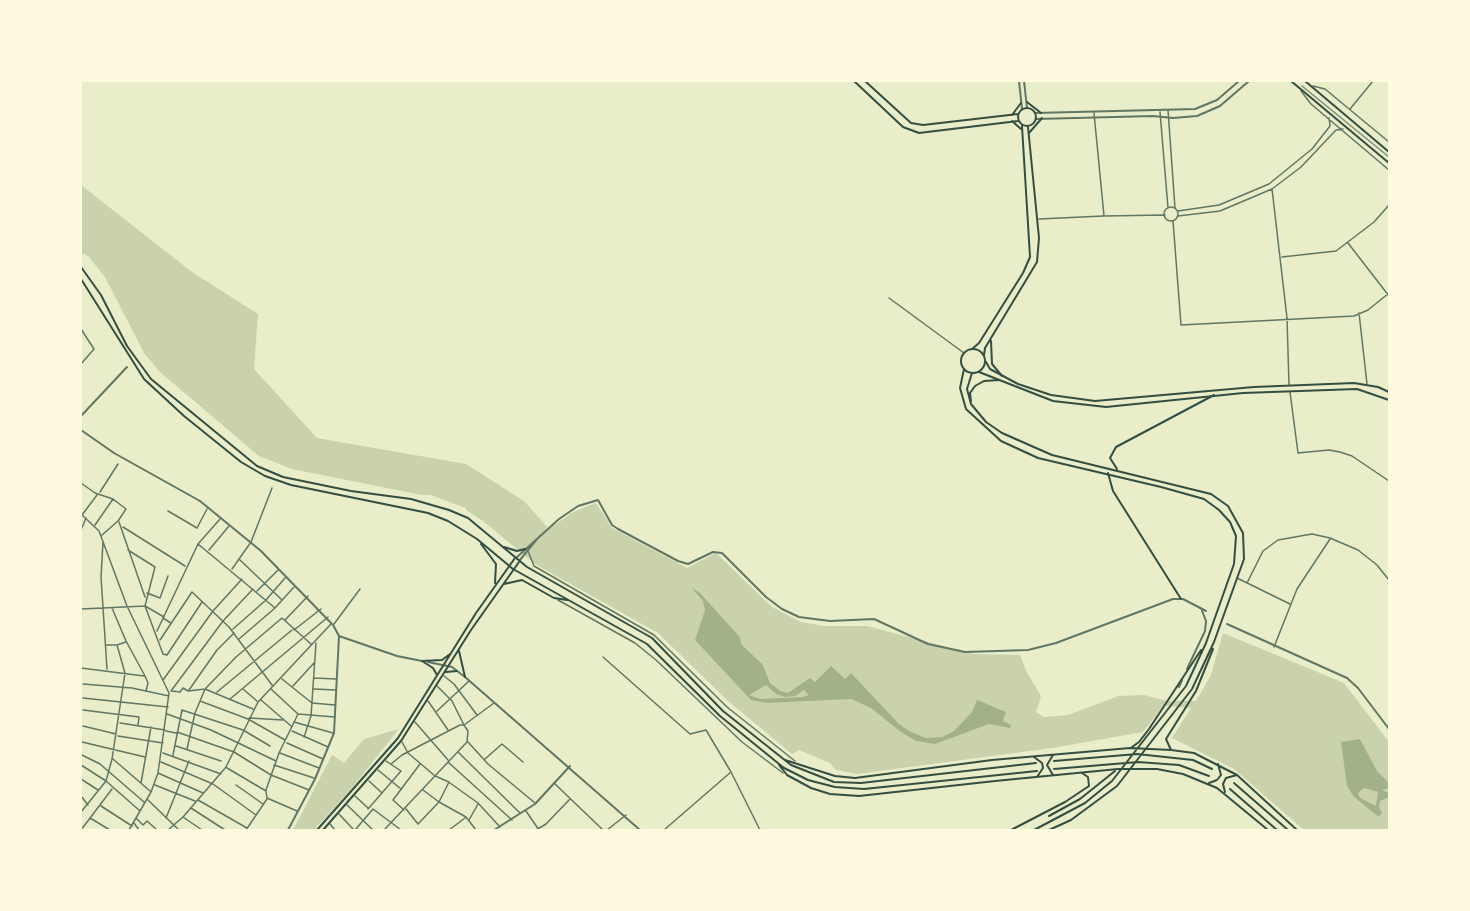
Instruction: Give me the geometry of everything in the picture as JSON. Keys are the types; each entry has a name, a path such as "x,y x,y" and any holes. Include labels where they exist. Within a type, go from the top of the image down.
{"main road":[{"path":"854,81 903,127 919,133 1018,121"},
{"path":"865,81 911,123 923,125 1018,114"},
{"path":"1291,81 1389,163"},
{"path":"1305,81 1389,152"},
{"path":"1027,102 1041,113"},
{"path":"1012,115 1021,103"},
{"path":"1028,127 1036,119 1035,113 1028,108 1022,109 1018,114 1018,121 1022,126 1030,257 1023,273 979,343 964,353 961,360 964,369 960,388 966,409 1001,441 1038,458 1108,473 1204,500 1219,510 1230,522 1237,544 1234,564 1206,643 1186,686 1112,781 1085,803 1034,830"},
{"path":"1029,133 1042,118"},
{"path":"1012,121 1022,130"},
{"path":"1022,126 1028,127"},
{"path":"1028,127 1037,219 1037,262 991,339 984,355 986,362 1002,376 1051,395 1095,401 1289,386 1367,384 1389,392"},
{"path":"81,267 101,295 127,346 152,379 257,466 283,477 351,491 411,499 468,518 519,562 652,639 723,711 783,760 813,776 834,782 861,783 1036,764"},
{"path":"81,279 144,379 184,416 241,462 265,476 291,485 428,513 448,521 477,539 513,569 647,644 720,716 777,763 787,775 820,791 859,796 1037,777 1157,769 1183,774 1227,794 1268,830"},
{"path":"991,339 992,364 1002,376"},
{"path":"972,349 984,355"},
{"path":"979,372 986,362"},
{"path":"964,369 972,373 979,372 1053,401 1106,407 1163,403 1214,395 1357,389 1389,400"},
{"path":"972,373 967,389 971,404 986,422 1018,442 1052,455 1117,469 1211,494 1228,506 1244,533 1244,559 1214,642 1192,689 1117,786 1071,820 1049,830"},
{"path":"971,404 970,393 975,386 984,381 999,380"},
{"path":"1117,469 1110,458 1116,447 1214,395"},
{"path":"1108,473 1113,491 1181,599"},
{"path":"477,539 496,564 495,587"},
{"path":"502,546 517,551 526,550"},
{"path":"317,830 377,765 412,719 452,652 515,558"},
{"path":"323,830 369,781 415,722 460,647 519,562"},
{"path":"501,585 522,580 554,598 570,601"},
{"path":"1171,750 1166,739 1196,692 1211,659 1214,642"},
{"path":"1130,748 1139,742 1179,687 1206,643"},
{"path":"460,647 459,657 465,677"},
{"path":"422,661 442,660 452,652"},
{"path":"422,661 436,671 436,679"},
{"path":"443,675 449,670 457,671"},
{"path":"783,760 795,761 835,776 855,778 1130,748 1194,753 1237,775 1297,830"},
{"path":"1054,761 1137,754 1193,760 1212,769"},
{"path":"1053,755 1047,765 1054,776"},
{"path":"1033,757 1042,763 1041,774 1037,777"},
{"path":"1054,769 1138,762 1179,765 1209,776"},
{"path":"777,763 808,780 836,787 864,789 1037,771"},
{"path":"1206,783 1217,780 1221,772 1218,764"},
{"path":"1049,816 1080,799 1111,772 1118,770"},
{"path":"1011,830 1065,802 1089,786 1088,777 1082,773"},
{"path":"1227,794 1223,784 1226,778 1237,775"},
{"path":"1234,783 1288,830"},
{"path":"1230,789 1277,830"}],"street":[{"path":"1019,81 1022,109"},
{"path":"1024,81 1028,108"},
{"path":"1036,119 1195,109 1217,100 1239,81"},
{"path":"1035,113 1169,118 1197,116 1220,106 1248,81"},
{"path":"1350,109 1373,81"},
{"path":"1297,86 1311,104 1389,170"},
{"path":"1311,86 1325,89 1389,142"},
{"path":"1168,110 1178,216"},
{"path":"1160,111 1168,208 1165,215"},
{"path":"1094,114 1104,216"},
{"path":"1168,208 1219,205 1269,184 1305,156 1330,126 1329,118"},
{"path":"1330,126 1336,130"},
{"path":"1173,221 1178,216 1220,210 1272,189 1301,167 1336,130 1343,129"},
{"path":"1272,189 1287,318 1289,386"},
{"path":"1280,257 1332,253 1374,222 1389,205"},
{"path":"1037,219 1165,215 1173,221 1181,325 1359,313 1389,294 1348,243"},
{"path":"889,298 964,353"},
{"path":"1359,313 1367,384"},
{"path":"81,329 93,349 81,363"},
{"path":"81,416 127,367"},
{"path":"1290,391 1298,453 1329,450 1340,452 1352,456 1389,481"},
{"path":"81,430 207,508 251,542 308,596 333,624 339,636 334,733 310,791 288,830"},
{"path":"118,464 82,514 101,535 127,606 170,694"},
{"path":"81,483 113,499 126,509 118,521 101,535"},
{"path":"231,570 251,542 272,488"},
{"path":"94,526 113,499"},
{"path":"519,562 540,534 578,506 598,500 606,515 618,529 678,561 688,564 712,552 722,553 766,597 782,609 800,617 831,621 874,619 928,644 965,652 1028,650 1056,644 1173,598 1181,599 1206,611"},
{"path":"168,511 196,528 207,508"},
{"path":"81,530 86,518"},
{"path":"156,632 198,544 220,519"},
{"path":"118,521 146,598"},
{"path":"209,551 229,526"},
{"path":"122,527 186,567"},
{"path":"1247,583 1263,551 1278,540 1312,534 1330,538 1358,550 1377,565 1389,580"},
{"path":"1274,647 1297,589 1330,538"},
{"path":"103,541 101,577 107,669"},
{"path":"198,544 257,591 275,609"},
{"path":"128,550 155,567 145,606 163,654 166,655 202,602"},
{"path":"515,558 526,550"},
{"path":"526,550 534,566 654,634 728,707 795,761"},
{"path":"239,559 267,582 273,592 283,600"},
{"path":"257,591 279,569"},
{"path":"147,593 160,598 168,576"},
{"path":"232,630 266,600 286,577"},
{"path":"1236,578 1291,604"},
{"path":"163,681 213,611 242,579"},
{"path":"239,640 275,609 295,586"},
{"path":"129,830 141,812 158,773 163,753 170,694 223,621 253,589"},
{"path":"168,830 183,817 226,767 259,700 333,624 360,589"},
{"path":"160,641 192,592 232,630 255,660 271,687 298,714 336,717"},
{"path":"285,621 308,596"},
{"path":"554,598 635,643 656,660 741,742 787,775"},
{"path":"81,609 145,606 172,624"},
{"path":"112,608 126,642 145,676 146,691"},
{"path":"1179,687 1205,631 1206,621 1201,608"},
{"path":"217,692 321,609"},
{"path":"230,699 263,674 328,617"},
{"path":"187,748 195,713 205,689 282,618 312,645"},
{"path":"1227,624 1347,678 1358,688 1389,729"},
{"path":"188,691 217,650 234,633"},
{"path":"339,636 397,656 449,666 457,671 626,814 638,829"},
{"path":"304,736 311,716 316,641"},
{"path":"105,645 126,642"},
{"path":"81,812 106,781 120,722 125,674 117,645"},
{"path":"603,657 690,734 706,730 731,772 760,830"},
{"path":"293,687 314,662"},
{"path":"81,663 83,710 81,755 92,758 109,770 145,803"},
{"path":"81,668 107,669 145,676"},
{"path":"443,675 459,690 477,715"},
{"path":"281,677 312,703 336,705"},
{"path":"313,678 336,679"},
{"path":"437,711 470,681"},
{"path":"82,684 170,694 180,692 183,688 188,691 205,689 217,692 253,709"},
{"path":"384,830 467,742 469,735 464,724 450,699 437,686"},
{"path":"243,689 292,727"},
{"path":"313,689 336,690"},
{"path":"82,698 168,707"},
{"path":"200,700 249,719 285,741 324,759"},
{"path":"428,702 437,711 448,731"},
{"path":"391,764 430,740 464,724 494,703"},
{"path":"83,710 139,717 138,725"},
{"path":"173,755 182,710 243,730 270,746"},
{"path":"167,714 238,742 276,761"},
{"path":"154,784 197,801 246,829 264,805 274,765 298,714"},
{"path":"249,719 283,720"},
{"path":"120,722 190,735 234,753 272,775 310,791"},
{"path":"294,722 334,733"},
{"path":"415,722 448,761 512,820"},
{"path":"82,726 164,743"},
{"path":"141,783 151,727"},
{"path":"291,731 329,747"},
{"path":"401,741 408,753 435,776 449,782 478,803 500,827"},
{"path":"82,742 145,757"},
{"path":"467,742 484,760 536,804"},
{"path":"484,760 502,744 523,762"},
{"path":"175,745 221,761"},
{"path":"458,752 521,814"},
{"path":"163,753 189,760 221,774"},
{"path":"279,753 320,768"},
{"path":"112,759 151,792"},
{"path":"166,818 189,760"},
{"path":"368,809 401,771 386,760"},
{"path":"161,762 213,784 256,815"},
{"path":"420,763 393,800 405,809 418,824 439,802 449,782"},
{"path":"81,765 106,781 141,812"},
{"path":"274,765 315,779"},
{"path":"495,830 536,804 570,766"},
{"path":"226,767 266,791"},
{"path":"378,770 402,790"},
{"path":"664,830 731,772"},
{"path":"158,773 204,794"},
{"path":"81,779 99,790"},
{"path":"369,781 383,793"},
{"path":"554,783 603,830"},
{"path":"236,785 264,805"},
{"path":"81,830 113,788"},
{"path":"423,790 466,817 476,830"},
{"path":"81,796 88,805"},
{"path":"356,796 368,809 371,811 373,809 401,830"},
{"path":"267,798 298,812"},
{"path":"526,810 537,830 570,798"},
{"path":"147,799 179,830"},
{"path":"469,820 478,803"},
{"path":"100,805 132,826"},
{"path":"347,805 373,830"},
{"path":"191,808 225,830"},
{"path":"339,814 354,830 371,811"},
{"path":"607,830 626,814"},
{"path":"183,817 202,830"},
{"path":"449,830 466,817"},
{"path":"90,818 110,830"},
{"path":"136,819 143,825 147,821 157,830"},
{"path":"134,822 139,830"},
{"path":"329,824 335,830"}],"shaded area":[{"path":"81,185 192,272 258,314 254,369 317,438 466,464 524,501 549,529 573,512 596,503 612,528 687,568 716,553 772,607 801,622 824,626 867,626 973,654 1020,655 1026,671 1041,696 1036,712 1044,717 1068,715 1118,696 1144,695 1167,701 1196,701 1211,675 1223,633 1344,683 1389,742 1389,830 1304,830 1234,769 1172,738 1191,708 1163,706 1143,732 1052,748 857,774 836,770 830,763 799,750 792,754 728,701 658,633 535,564 466,508 431,495 292,469 259,456 160,372 144,353 105,277 88,256 81,253"},
{"path":"692,588 699,592 739,636 742,645 763,665 770,683 780,691 788,693 810,678 815,682 831,666 845,679 851,673 898,723 909,731 926,738 942,737 954,731 972,712 977,700 1006,712 1003,721 1011,725 1010,728 989,724 935,744 916,741 871,708 851,699 767,703 751,700 695,640 705,610 703,601","holes":["766,685 776,694 785,697 795,696 804,690 809,695 802,697 761,699 749,695"]},
{"path":"399,729 352,788 314,830 293,830 332,755 344,763 364,739"},
{"path":"1360,739 1377,771 1389,783 1389,788 1382,790 1389,793 1389,797 1380,801 1379,807 1382,813 1379,817 1354,797 1347,786 1341,742","holes":["1364,788 1378,792 1376,806 1360,798 1358,793"]}],"tram line":[{"path":"1302,86 1389,157"}]}
